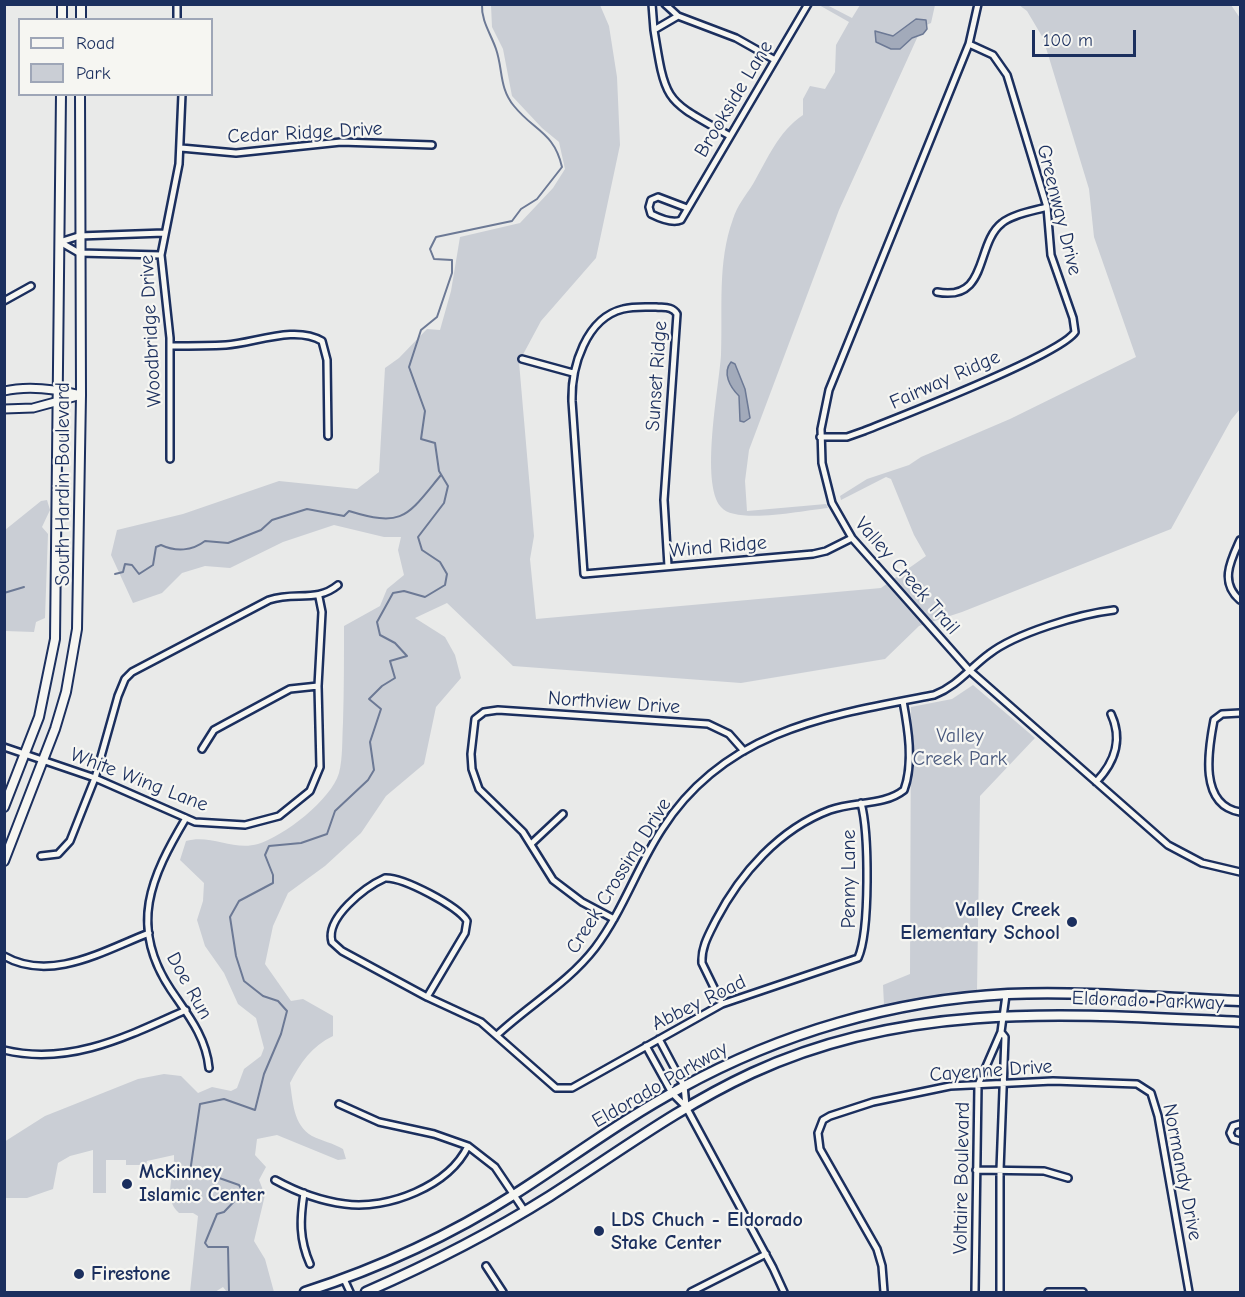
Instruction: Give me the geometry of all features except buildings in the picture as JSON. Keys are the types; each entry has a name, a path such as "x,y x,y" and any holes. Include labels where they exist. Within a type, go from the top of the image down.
{"main road":[{"name":"South Hardin Boulevard","path":"4,807 39,717 55,639 61,96"},
{"name":"South Hardin Boulevard","path":"4,861 44,760 66,692 77,629 81,395 80,96"},
{"name":"Eldorado Parkway","path":"305,1293 420,1247 514,1195 684,1086 769,1046 849,1019 926,1003 1006,994 1067,994 1240,1001"},
{"name":"Eldorado Parkway","path":"366,1293 443,1258 524,1210 651,1127 686,1107 762,1069 831,1044 921,1023 1005,1015 1066,1014 1240,1022"}],"street":[{"path":"652,4 662,80 670,98 681,108 730,136"},
{"path":"665,4 678,16 736,38 775,60"},
{"name":"Brookside Lane","path":"687,208 808,4"},
{"name":"Valley Creek Trail","path":"978,4 969,44 831,383 824,407 820,437 822,463 829,494 852,538 969,670 1180,853 1211,866 1240,872"},
{"path":"654,30 678,16"},
{"name":"Greenway Drive","path":"969,44 989,52 1005,70 1047,207 1051,255 1073,318 1075,332"},
{"name":"Woodbridge Drive","path":"170,459 170,346 161,255 181,148 182,96"},
{"name":"Cedar Ridge Drive","path":"181,148 236,153 342,142 432,145"},
{"path":"658,198 687,208 681,220 676,222 653,215 649,207 651,200 658,198"},
{"path":"937,292 955,293 968,286 980,269 995,230 1003,222 1047,207"},
{"path":"60,243 79,236 164,233"},
{"path":"60,243 79,253 161,255"},
{"path":"4,301 31,286"},
{"name":"Sunset Ridge","path":"584,574 572,401 573,373 588,338 612,314 636,307 668,308 676,312 664,500 668,566"},
{"name":"Fairway Ridge","path":"820,437 847,437 864,431 995,376 1065,341 1075,332"},
{"path":"170,346 227,345 279,337 314,337 322,341 327,360 327,436"},
{"path":"522,359 573,373"},
{"path":"4,391 20,388 59,389 81,395"},
{"path":"4,409 24,410 59,403 81,395"},
{"name":"Wind Ridge","path":"584,574 821,553 852,538"},
{"path":"1240,540 1228,573 1230,586 1240,600"},
{"path":"41,856 58,854 67,848 95,778 118,696 125,679 132,672 269,600 288,596 319,597 338,585"},
{"name":"White Wing Lane","path":"4,747 95,778 186,818 206,824 259,823 279,816 302,800 310,791 320,767 318,686 322,612 319,597"},
{"name":"Creek Crossing Drive","path":"497,1035 576,970 614,919 668,819 699,786 744,751 813,720 945,691 987,655 1012,641 1084,615 1114,610"},
{"path":"202,748 214,730 290,689 318,686"},
{"path":"722,1004 702,963 702,956 705,942 737,884 769,850 803,823 833,809 897,795 904,790 908,780 908,747 903,701"},
{"name":"Northview Drive","path":"531,844 514,822 479,789 472,769 471,754 475,719 484,712 498,710 708,724 729,734 744,751"},
{"path":"1240,713 1222,714 1214,720 1210,753 1211,789 1226,807 1240,812"},
{"path":"1096,782 1109,765 1117,744 1118,728 1111,714"},
{"name":"Penny Lane","path":"860,954 864,943 865,901 865,831 861,803"},
{"path":"563,814 531,844 553,880 582,902 614,919"},
{"name":"Doe Run","path":"186,818 162,859 152,882 149,933 162,975 186,1010 202,1041 209,1068"},
{"path":"427,997 465,933 467,921 457,911 402,880 385,878 365,890 337,918 331,932 332,942 342,951 427,997 474,1017 497,1035"},
{"path":"4,956 15,962 58,966 149,933"},
{"name":"Abbey Road","path":"497,1035 556,1088 572,1088 722,1004 853,960 860,954"},
{"name":"Voltaire Boulevard","path":"975,1293 978,1085 1001,1032 1006,994"},
{"path":"4,1050 45,1056 75,1052 124,1037 186,1010"},
{"name":"Voltaire Boulevard","path":"1000,1293 1000,1170 1005,1037 1001,1032"},
{"path":"659,1039 684,1086 686,1107"},
{"path":"646,1046 672,1093 686,1107 766,1254 784,1293"},
{"name":"Cayenne Drive","path":"884,1293 880,1258 820,1149 818,1132 823,1120 842,1111 899,1095 950,1086 1083,1082"},
{"name":"Normandy Drive","path":"1083,1082 1137,1084 1151,1093 1158,1116 1189,1293"},
{"path":"339,1104 379,1122 434,1134 468,1146 495,1167 524,1210"},
{"path":"1240,1124 1234,1125 1230,1131 1233,1139 1240,1141"},
{"path":"275,1180 304,1193 345,1204 374,1203 399,1198 435,1182 455,1164 468,1146"},
{"path":"976,1170 1044,1171 1068,1178"},
{"path":"304,1193 300,1222 302,1245 310,1264"},
{"path":"691,1293 766,1254"},
{"path":"486,1266 503,1293"},
{"path":"344,1279 350,1293"},
{"path":"1048,1293 1083,1293"}],"green space":[{"path":"491,5 600,5 609,26 617,77 620,145 596,258 541,321 519,362 534,536 530,559 536,619 881,588 926,556 914,535 891,479 886,477 841,500 840,496 867,479 909,465 921,457 1010,419 1136,357 1094,237 1089,189 1043,38 1027,11 1019,5 1231,5 1240,18 1240,409 1231,420 1171,529 962,612 919,626 885,659 741,683 513,666 447,603 415,618 445,637 455,655 461,678 436,707 424,764 386,796 361,833 325,866 288,893 273,926 265,964 291,1001 303,999 333,1016 333,1036 307,1056 290,1083 293,1105 301,1126 312,1136 343,1149 346,1159 338,1160 277,1135 257,1139 255,1155 266,1167 259,1180 265,1195 254,1241 265,1259 274,1292 227,1292 223,1287 215,1292 190,1292 198,1216 193,1213 179,1213 171,1200 170,1186 174,1155 147,1161 146,1165 126,1165 126,1160 106,1160 106,1193 93,1193 93,1150 70,1156 58,1163 53,1189 27,1198 5,1198 4,1142 45,1116 138,1079 164,1074 181,1076 198,1093 212,1087 231,1091 237,1088 244,1069 261,1056 264,1048 256,1018 238,1004 224,973 205,946 197,920 203,901 204,883 180,860 186,841 195,839 249,846 269,840 305,816 327,794 339,773 342,755 344,626 380,606 387,589 404,575 398,550 401,537 384,537 334,525 283,542 230,568 205,566 182,573 162,593 133,603 111,555 117,530 183,514 279,481 357,489 379,472 385,368 399,358 427,329 440,330 451,291 460,237 520,223 553,188 565,169 559,142 542,128 512,96 503,49 492,27"},
{"path":"819,5 827,5 852,18 860,5 935,5 931,23 922,27 839,210 749,450 745,481 747,511 826,504 828,508 772,515 741,515 721,507 715,495 712,478 712,434 721,355 725,252 737,210 780,137 803,115 803,99 810,86 825,89 835,72 836,45 849,22"},
{"path":"47,500 50,510 42,527 48,534 45,618 36,622 34,632 5,631 5,530 41,501"},
{"name":"Valley Creek Park","path":"973,685 1035,738 980,796 977,991 884,1005 883,985 910,974 911,707 952,699"}],"water":[{"path":"916,19 926,20 927,29 900,49 891,49 876,42 875,31 893,36"},
{"path":"731,362 735,364 745,389 750,418 744,422 740,421 739,396 730,384 727,375"}],"waterway":[{"path":"229,1292 228,1247 208,1247 205,1243 217,1214 224,1212 243,1192 239,1185 205,1173 195,1177 190,1172 200,1104 224,1099 255,1110 264,1074 281,1034 287,1011 278,1001 263,996 244,981 236,956 230,917 239,901 273,883 273,875 265,855 269,846 301,843 327,834 335,811 368,780 374,770 370,742 381,709 369,699 382,686 395,678 390,661 407,656 395,643 380,635 377,622 393,593 404,591 425,597 445,585 447,574 440,562 422,550 418,537 444,503 448,486 439,471 435,443 421,439 425,411 409,367 421,330 437,317 452,273 452,260 434,259 430,249 436,237 512,221 521,209 537,199 562,167 549,139 521,114 509,99 496,49 485,22 482,4"},
{"path":"115,574 123,572 125,564 132,565 139,574 153,565 156,547 161,545 172,549 184,549 195,547 205,541 228,543 261,530 272,520 307,509 344,516 349,511 382,518 403,515 420,500 441,475"},
{"path":"4,593 24,587"}],"place":[{"name":"Valley Creek Elementary School","path":"1072,922"},
{"name":"McKinney Islamic Center","path":"127,1184"},
{"name":"LDS Chuch - Eldorado Stake Center","path":"599,1231"},
{"name":"Firestone","path":"79,1274"}]}
